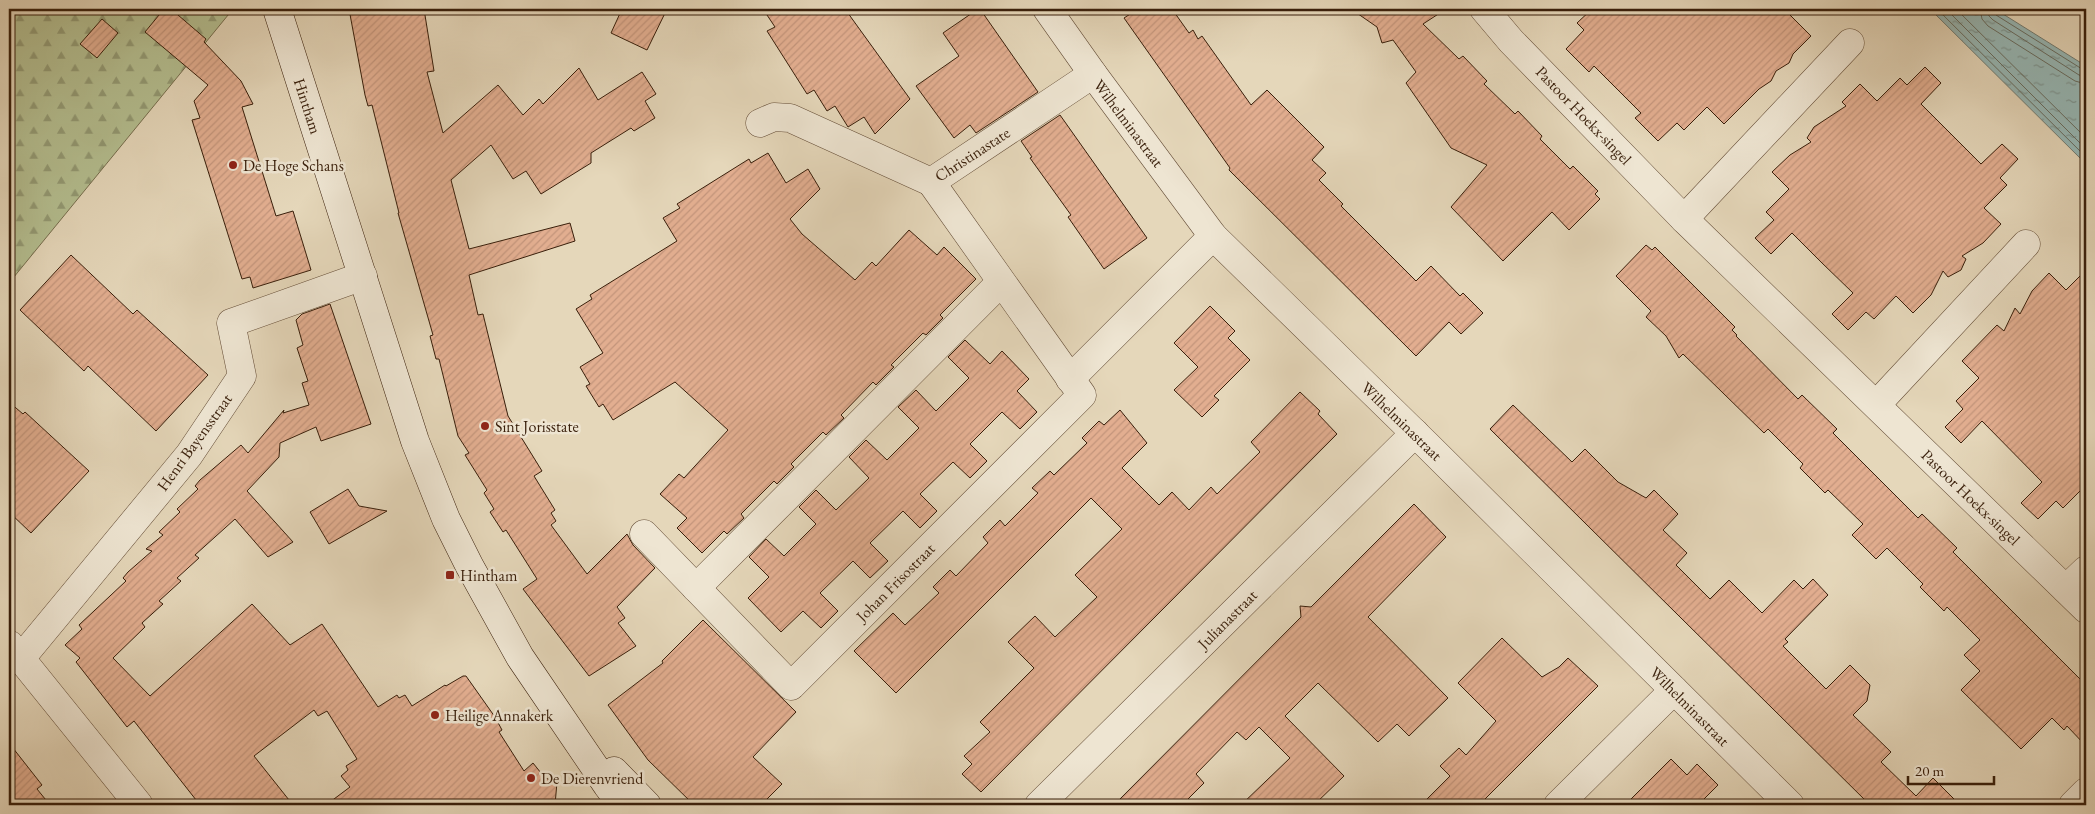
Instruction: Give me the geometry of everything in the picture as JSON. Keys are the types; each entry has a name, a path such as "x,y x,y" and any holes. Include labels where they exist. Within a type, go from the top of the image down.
{"street":[{"name":"Hintham","path":"277,9 415,441 446,519 520,657 607,786 622,805"},
{"name":"Wilhelminastraat","path":"1047,9 1213,236 1415,433 1790,805"},
{"name":"Pastoor Hoekx-singel","path":"1484,9 1511,41 1684,220 2086,609"},
{"path":"1684,220 1850,44"},
{"name":"Christinastate","path":"760,123 774,117 790,118 931,182 1093,74"},
{"name":"Johan Frisostraat","path":"644,534 791,686 1082,395 931,182"},
{"path":"1070,379 1213,236"},
{"path":"1876,404 2026,244"},
{"name":"Henri Bayensstraat","path":"15,650 189,455 242,376 231,323 363,276"},
{"path":"696,588 1002,282"},
{"name":"Julianastraat","path":"1039,805 1415,433"},
{"path":"2066,589 2086,570"},
{"path":"15,650 139,805"},
{"path":"1558,805 1674,690"},
{"name":"Hintham","path":"565,722 647,805"},
{"path":"2073,805 2086,792"}],"green space":[{"path":"9,9 233,9 9,283"}],"water":[{"path":"1930,9 1995,9 2086,66 2086,164"}],"building":[{"name":"De Hoge Schans","path":"164,9 171,9 206,39 204,42 241,81 253,104 242,107 276,216 293,211 311,270 253,288 250,277 242,279 192,120 200,118 194,101 208,85 145,32"},
{"path":"349,9 424,9 434,71 427,72 443,133 498,85 523,115 539,99 543,104 579,68 598,100 642,72 656,94 645,101 655,118 634,131 631,128 591,153 591,163 541,194 526,171 513,179 491,145 451,180 469,249 570,223 575,241 469,275 478,315 483,314 508,416 542,471 534,476 555,510 551,513 556,521 551,525 587,574 627,534 633,545 655,568 617,607 625,618 618,623 636,646 589,676 523,589 537,579 506,530 503,532 490,512 494,509 484,493 487,490 465,455 469,453 458,436 439,359 436,359 430,336 433,335 398,213 372,105 368,106 365,95"},
{"path":"622,9 667,9 647,50 611,33"},
{"path":"763,9 845,9 910,99 875,134 864,117 848,127 835,106 827,111 814,90 807,94 767,31 775,27"},
{"path":"980,9 1038,92 976,133 970,125 954,138 916,86 959,56 943,33"},
{"path":"1138,9 1172,9 1189,33 1193,30 1198,39 1202,36 1251,105 1267,90 1324,147 1312,160 1326,173 1319,180 1343,204 1341,206 1416,281 1431,266 1460,296 1463,293 1483,313 1461,334 1449,322 1416,356 1229,170 1230,168 1124,18"},
{"path":"1351,9 1446,9 1423,24 1459,59 1463,56 1487,81 1484,84 1515,114 1518,111 1542,136 1540,139 1570,169 1573,166 1598,191 1595,194 1600,199 1569,230 1552,212 1503,261 1451,207 1487,165 1451,148 1406,83 1416,72 1393,40 1382,43 1377,27"},
{"path":"1592,9 1784,9 1811,36 1793,54 1789,63 1776,71 1771,81 1759,89 1724,124 1707,107 1684,130 1677,123 1658,141 1635,118 1641,113 1594,66 1589,72 1566,49 1584,30 1577,23"},
{"path":"102,19 118,33 97,58 80,44"},
{"path":"1925,67 1941,83 1921,104 1981,164 2002,144 2018,159 2000,178 2007,185 1984,208 2001,224 1983,243 1962,256 1966,259 1961,270 1948,277 1943,271 1931,295 1913,313 1896,296 1874,319 1866,312 1848,330 1832,314 1853,293 1792,233 1771,254 1755,238 1774,220 1766,212 1789,189 1772,172 1790,155 1811,142 1807,138 1814,127 1846,106 1842,102 1860,84 1877,101 1900,78 1907,85"},
{"path":"1060,115 1147,238 1104,269 1068,217 1071,215 1030,158 1032,157 1021,141"},
{"path":"768,153 786,183 808,169 820,189 790,219 802,234 855,280 872,262 876,266 909,230 937,255 944,247 976,279 940,315 943,318 926,335 923,333 891,365 894,367 876,385 873,382 841,415 844,418 826,435 823,432 791,464 794,467 777,484 774,481 741,514 744,518 727,534 724,531 702,553 677,528 687,518 660,494 679,474 684,478 728,430 675,382 613,420 603,404 599,407 586,386 590,384 580,367 603,353 576,309 592,299 590,295 677,241 663,218 680,208 677,204 749,159 751,163"},
{"path":"1646,245 1652,250 1655,247 1735,327 1732,330 1736,336 1798,399 1802,395 1837,429 1833,433 1918,518 1922,514 1957,548 1953,552 2086,685 2086,746 2067,726 2064,730 2052,718 2021,749 1961,690 1980,671 1964,655 1980,640 1947,607 1944,611 1920,587 1923,584 1887,548 1876,559 1852,535 1863,524 1828,490 1825,493 1800,468 1803,464 1768,429 1764,433 1683,354 1679,358 1666,336 1646,317 1651,311 1616,276"},
{"path":"71,255 133,314 137,310 208,375 156,431 88,366 84,371 20,310"},
{"path":"2086,270 2086,485 2063,508 2056,501 2038,519 2021,503 2042,482 1982,421 1961,443 1945,427 1963,409 1956,401 1979,378 1962,361 1997,325 2004,331 2015,308 2020,314 2032,291 2049,273 2066,290"},
{"path":"330,304 371,424 321,441 316,427 280,443 279,457 247,491 293,542 268,557 235,519 195,555 199,558 177,578 181,581 159,601 163,604 142,623 145,627 113,658 150,696 252,604 290,645 322,624 378,707 397,695 399,698 405,695 412,706 445,685 466,676 495,717 502,730 499,732 524,771 533,763 545,778 557,782 555,805 326,805 350,787 341,776 348,770 346,766 357,759 327,711 318,716 314,710 254,756 293,805 200,805 134,721 127,727 76,662 80,658 65,645 82,629 79,625 126,581 123,578 128,572 152,551 146,549 163,535 159,532 180,512 177,509 198,489 195,486 200,480 241,445 248,453 284,410 283,413 309,405 302,383 308,381 297,348 303,345 296,320 302,314"},
{"path":"1210,306 1235,331 1228,338 1250,360 1214,396 1219,400 1202,417 1174,390 1198,367 1174,343"},
{"path":"965,340 990,364 1002,351 1029,379 1017,391 1037,412 1020,429 1002,412 970,444 987,461 970,478 953,462 920,494 937,511 920,528 903,511 870,543 888,561 870,578 853,561 820,593 838,611 821,628 803,611 781,632 748,598 769,577 749,557 766,539 784,556 816,524 799,507 816,490 836,510 869,478 849,457 866,440 887,460 919,428 898,407 916,390 936,411 969,378 948,357"},
{"path":"1300,392 1320,411 1318,414 1337,434 981,792 962,774 972,764 964,756 990,732 980,722 1034,668 1008,642 1035,616 1055,637 1097,597 1075,575 1122,529 1091,498 896,693 854,651 893,613 905,625 939,593 933,587 950,570 956,576 988,543 983,537 1000,520 1005,526 1038,493 1032,488 1050,471 1054,475 1087,443 1082,438 1099,421 1104,425 1120,410 1147,443 1122,468 1159,505 1172,492 1189,510 1211,487 1217,494 1260,452 1251,442"},
{"path":"9,402 23,414 25,412 89,471 31,533 9,512"},
{"path":"1513,405 1572,462 1585,449 1618,482 1646,498 1654,490 1678,514 1663,530 1687,553 1676,565 1710,599 1729,580 1762,613 1794,580 1803,589 1813,579 1828,595 1785,639 1788,642 1783,646 1826,689 1850,665 1870,685 1867,701 1853,715 1891,752 1881,762 1916,796 1933,778 1960,805 1870,805 1490,429"},
{"path":"348,489 359,506 387,511 329,544 310,512"},
{"path":"1414,504 1446,537 1368,617 1448,698 1409,736 1397,724 1378,742 1318,683 1285,716 1344,776 1314,805 1241,805 1290,758 1259,727 1246,740 1237,732 1196,774 1204,783 1182,805 1114,805 1301,617 1300,606 1311,607"},
{"path":"703,620 796,712 753,757 782,784 761,805 694,805 648,760 608,705 663,663 662,661"},
{"path":"1502,638 1542,677 1559,667 1568,658 1598,686 1479,805 1421,805 1450,776 1440,766 1459,748 1466,755 1496,721 1458,683"},
{"path":"9,743 42,785 37,789 50,805 9,805"},
{"path":"1671,759 1687,775 1697,764 1718,785 1698,805 1625,805"}],"place":[{"name":"De Hoge Schans","path":"233,165"},
{"name":"Sint Jorisstate","path":"485,426"},
{"name":"Hintham","path":"450,575"},
{"name":"Heilige Annakerk","path":"435,715"},
{"name":"De Dierenvriend","path":"531,778"}]}
